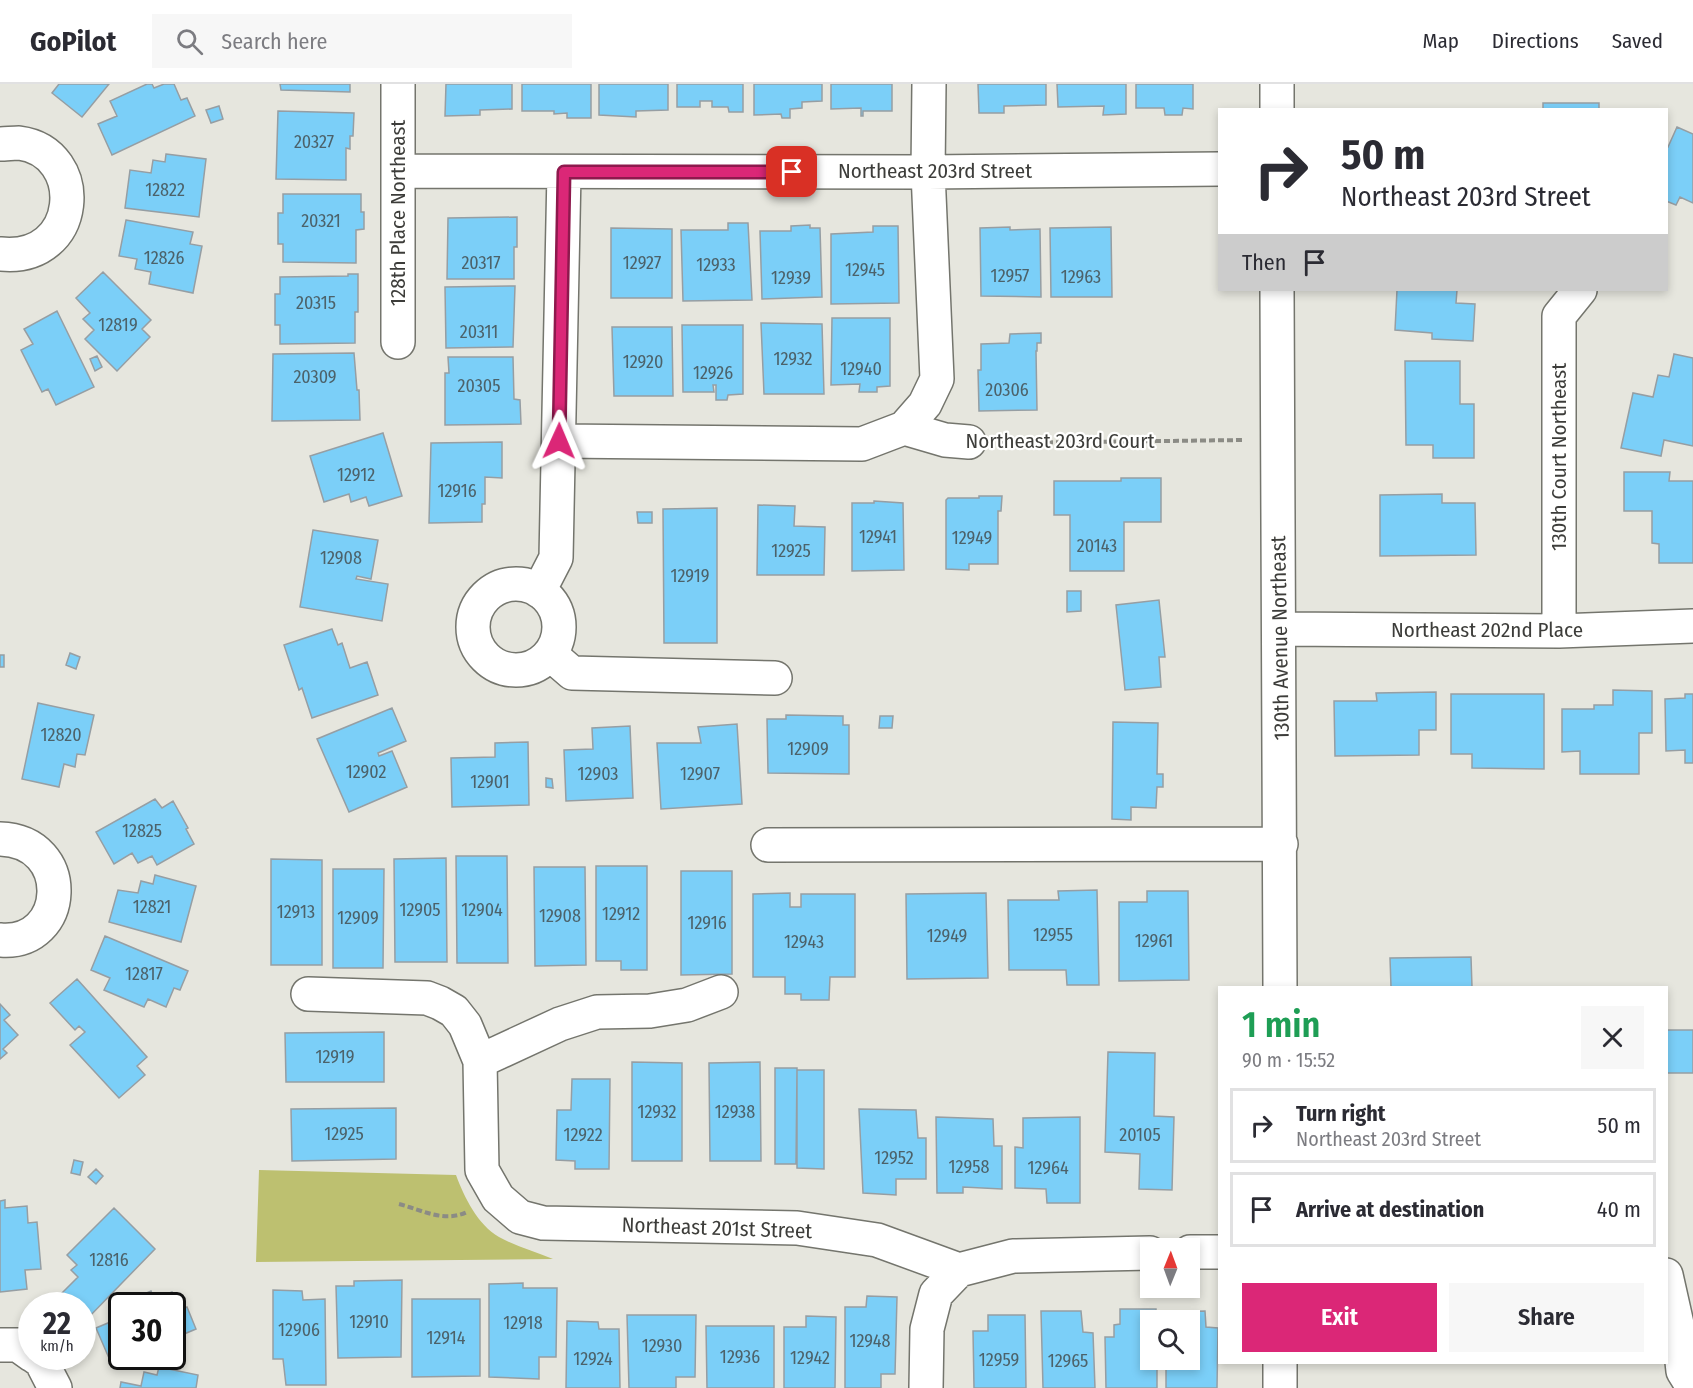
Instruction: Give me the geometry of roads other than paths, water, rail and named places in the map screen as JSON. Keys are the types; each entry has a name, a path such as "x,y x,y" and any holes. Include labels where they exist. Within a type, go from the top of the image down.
{"street":[{"name":"128th Place Northeast","path":"398,84 398,342"},
{"path":"559,441 862,444 904,428 925,404 936,379 928,172 929,84"},
{"path":"1277,84 1277,108"},
{"path":"0,144 18,143 36,149 51,160 62,174 68,192 67,210 61,228 49,242 33,252 14,256 0,254"},
{"name":"Northeast 203rd Street","path":"399,171 928,172 1218,169"},
{"path":"539,591 556,558 564,172"},
{"name":"130th Avenue Northeast","path":"1277,291 1280,986"},
{"name":"130th Court Northeast","path":"1559,632 1559,316 1579,291"},
{"name":"Northeast 203rd Court","path":"904,428 945,440 969,442"},
{"path":"512,584 526,585 539,591 550,600 557,613 559,627 557,642 550,654 540,664 512,671 499,667 486,659 478,648 473,634 473,620 486,595 512,584"},
{"name":"Northeast 202nd Place","path":"1280,629 1559,632 1693,627"},
{"path":"550,654 572,673 775,678"},
{"path":"0,839 13,840 29,846 42,856 51,870 55,887 54,903 46,919 35,931 20,938 0,940"},
{"path":"768,845 1281,844"},
{"path":"308,994 427,999 440,1003 454,1011 465,1025 480,1061 560,1024 597,1012 659,1009 687,1005 721,992"},
{"name":"Northeast 201st Street","path":"480,1061 482,1170 498,1198 520,1217 543,1223 797,1228 877,1240 958,1270"},
{"path":"1200,1252 1218,1252"},
{"path":"926,1388 927,1329 936,1294 958,1270 1013,1256 1140,1253"},
{"path":"1668,1284 1679,1333 1683,1371 1693,1387"},
{"path":"0,1345 18,1345"},
{"path":"1280,1364 1280,1388"},
{"path":"45,1370 56,1388"}]}
